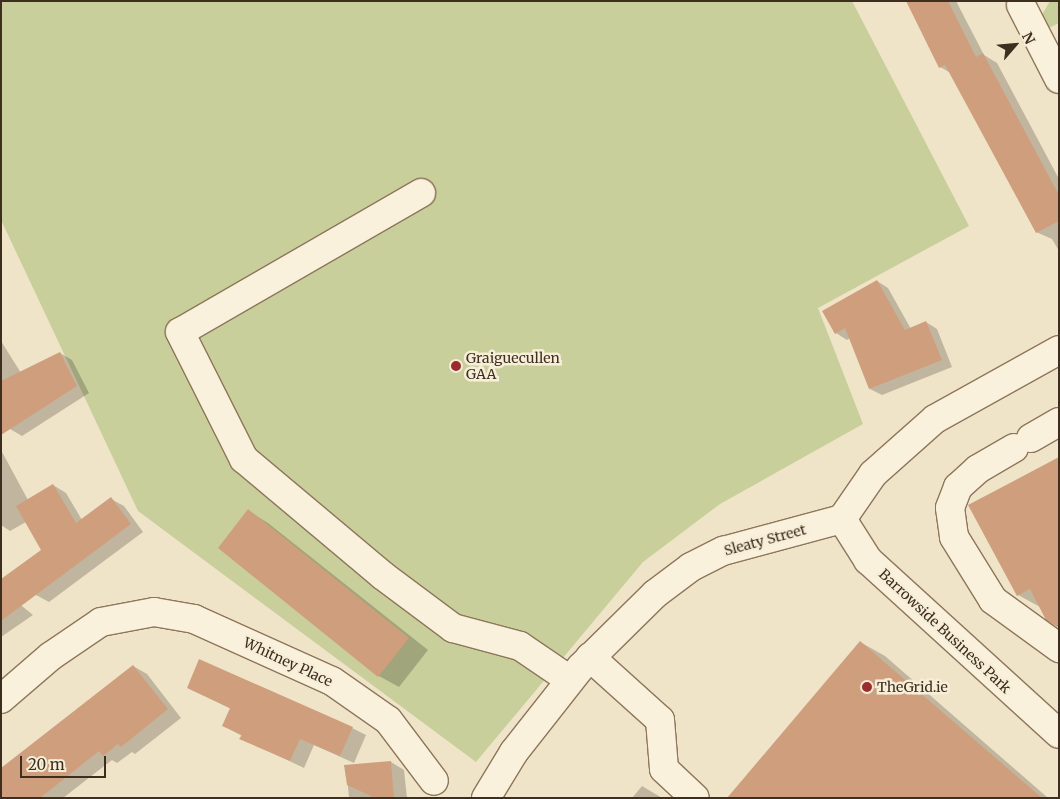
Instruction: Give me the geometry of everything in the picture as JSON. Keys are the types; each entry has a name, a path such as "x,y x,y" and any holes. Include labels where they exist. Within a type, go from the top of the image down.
{"street":[{"path":"1021,5 1059,79"},
{"path":"421,193 180,332 244,459 382,575 453,628 520,646 570,680"},
{"path":"842,519 873,474 935,419 1058,351"},
{"path":"1059,422 978,470 958,487 950,508 954,537 993,600 1059,648"},
{"name":"Sleaty Street","path":"486,798 514,752 570,680 590,657 655,594 692,566 723,550 842,519"},
{"name":"Barrowside Business Park","path":"842,519 868,560 1059,734"},
{"name":"Whitney Place","path":"1,699 50,656 101,622 154,612 194,619 332,681 388,720 434,781"},
{"path":"590,657 660,720 664,769 695,798"}],"green space":[{"name":"Graiguecullen GAA","path":"1,1 852,1 969,226 818,308 863,424 720,504 643,562 476,762 138,511 1,220"},
{"path":"1050,1 1059,1 1059,23 1039,33 1040,18"}],"building":[{"path":"906,1 948,1 976,57 983,53 1059,195 1059,221 1036,233 945,65 939,68"},
{"path":"877,280 905,330 926,321 942,360 869,389 845,328 835,334 822,311"},
{"path":"60,352 77,386 1,435 1,381"},
{"path":"1059,457 1059,628 1046,620 1030,589 1017,596 968,505"},
{"path":"53,484 76,523 111,497 131,524 1,621 1,579 41,550 16,506"},
{"path":"248,509 409,638 378,677 218,548"},
{"name":"TheGrid.ie","path":"860,641 1042,798 727,798"},
{"path":"199,659 353,727 340,756 300,739 290,761 239,739 242,735 222,726 230,708 187,688"},
{"path":"133,665 168,709 121,747 118,744 103,756 99,751 40,798 1,798 1,768"},
{"path":"391,761 394,798 375,798 347,785 344,765"}],"place":[{"name":"Graiguecullen GAA","path":"456,366"},
{"name":"TheGrid.ie","path":"867,687"}]}
